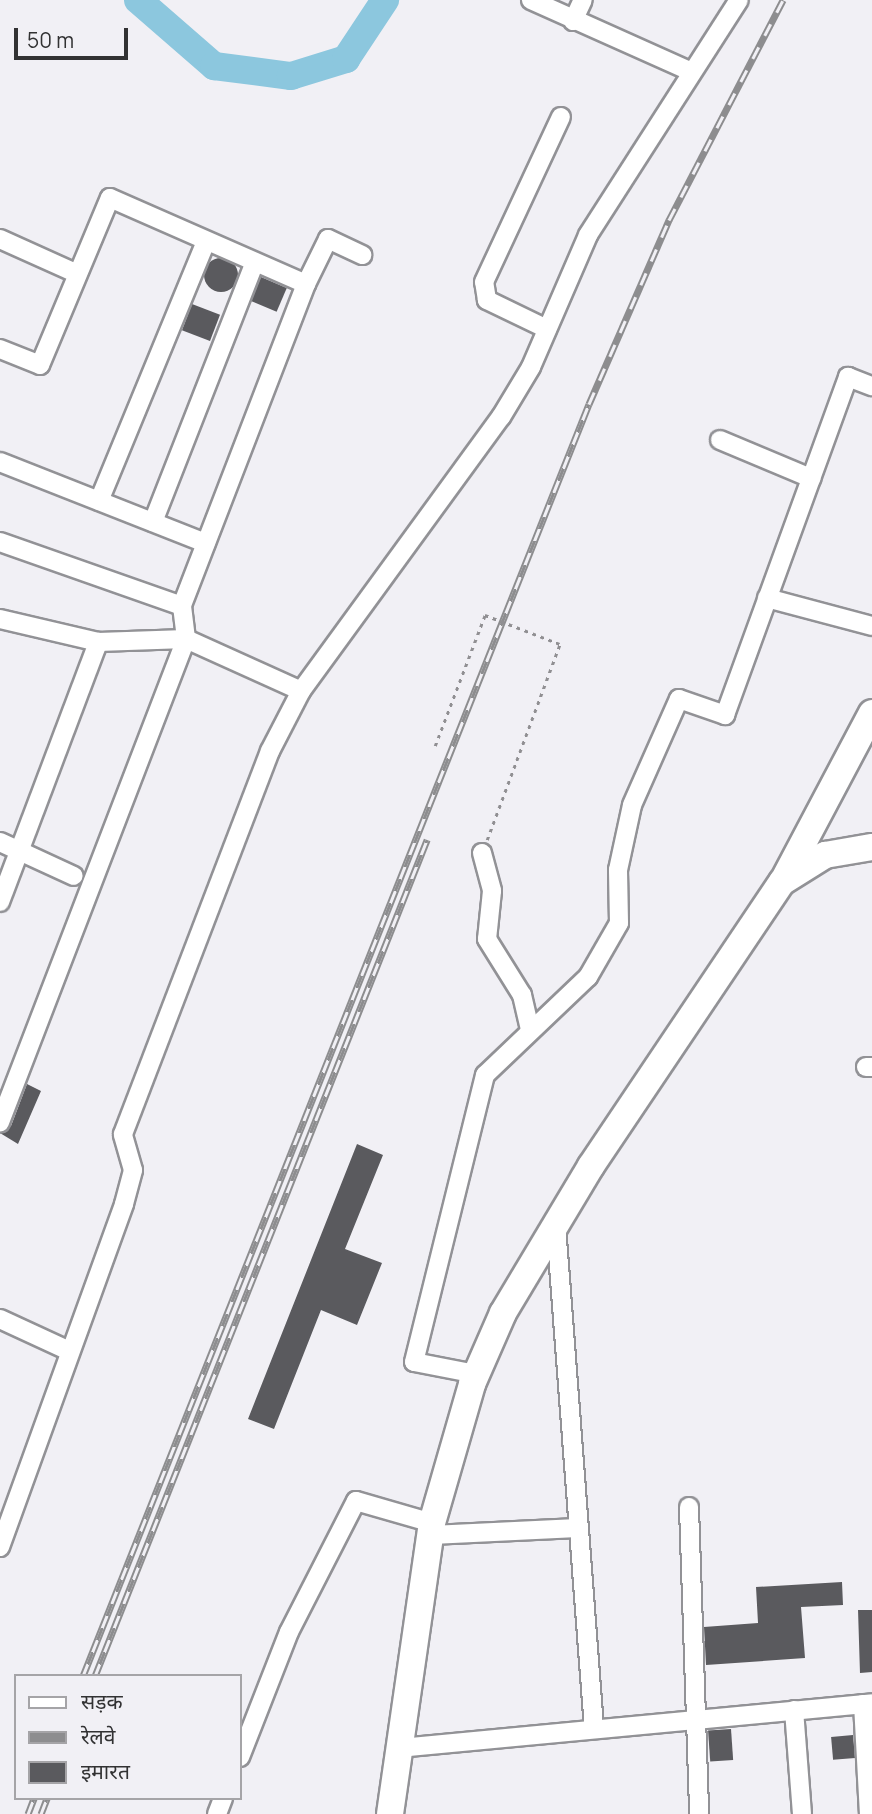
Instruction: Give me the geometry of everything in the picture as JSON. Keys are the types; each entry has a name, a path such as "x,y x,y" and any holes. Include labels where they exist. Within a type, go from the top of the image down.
{"main road":[{"path":"390,1814 431,1529 476,1374 503,1312 555,1226 782,882 872,713"},
{"path":"782,882 825,855 872,847"}],"street":[{"path":"531,0 692,72"},
{"path":"573,21 583,0"},
{"path":"0,1547 67,1350 133,1170 123,1134 270,751 301,691 501,416 547,329 594,224 738,0"},
{"path":"547,329 487,300 484,282 561,117"},
{"path":"0,349 40,365 110,198 306,284"},
{"path":"0,239 78,274"},
{"path":"0,1122 186,639 182,606 306,284 328,239 362,256"},
{"path":"99,501 206,240"},
{"path":"153,522 256,262"},
{"path":"476,1374 414,1362 485,1075 588,977 619,923 618,870 632,805 679,699 726,715 848,377 872,386"},
{"path":"720,440 811,478"},
{"path":"0,462 206,543"},
{"path":"0,542 182,606"},
{"path":"768,598 872,626"},
{"path":"1,623 98,642 186,639 301,691"},
{"path":"0,902 98,642"},
{"path":"0,842 18,853 74,876"},
{"path":"482,853 492,891 487,939 522,995 530,1030"},
{"path":"555,1226 594,1728"},
{"path":"0,1319 67,1350"},
{"path":"242,1752 289,1632 356,1501 431,1529 579,1528"},
{"path":"689,1507 691,1718 699,1814"},
{"path":"399,1748 867,1703 869,1814"},
{"path":"794,1710 802,1814"}],"path":[{"path":"435,746 485,615 560,644 482,853"}],"building":[{"path":"221,258 233,263 238,275 233,287 221,292 209,287 204,275 209,263"},
{"path":"261,277 287,288 277,312 251,301"},
{"path":"192,304 220,315 210,341 182,330"},
{"path":"27,1084 41,1091 18,1144 0,1133 11,1126"},
{"path":"357,1144 383,1155 345,1249 382,1263 357,1325 321,1310 274,1429 248,1419"},
{"path":"842,1582 843,1605 801,1607 805,1658 706,1665 704,1627 758,1623 756,1587"},
{"path":"858,1610 872,1610 872,1672 860,1673"},
{"path":"731,1729 733,1760 710,1762 708,1731"},
{"path":"853,1735 855,1758 833,1760 831,1737"}],"waterway":[{"path":"138,0 214,66 291,76 346,59 385,0"}],"railway":[{"path":"84,1674 589,404 669,220 783,0"},
{"path":"96,1674 427,840"},
{"path":"28,1814 33,1800"},
{"path":"41,1814 46,1800"}]}
